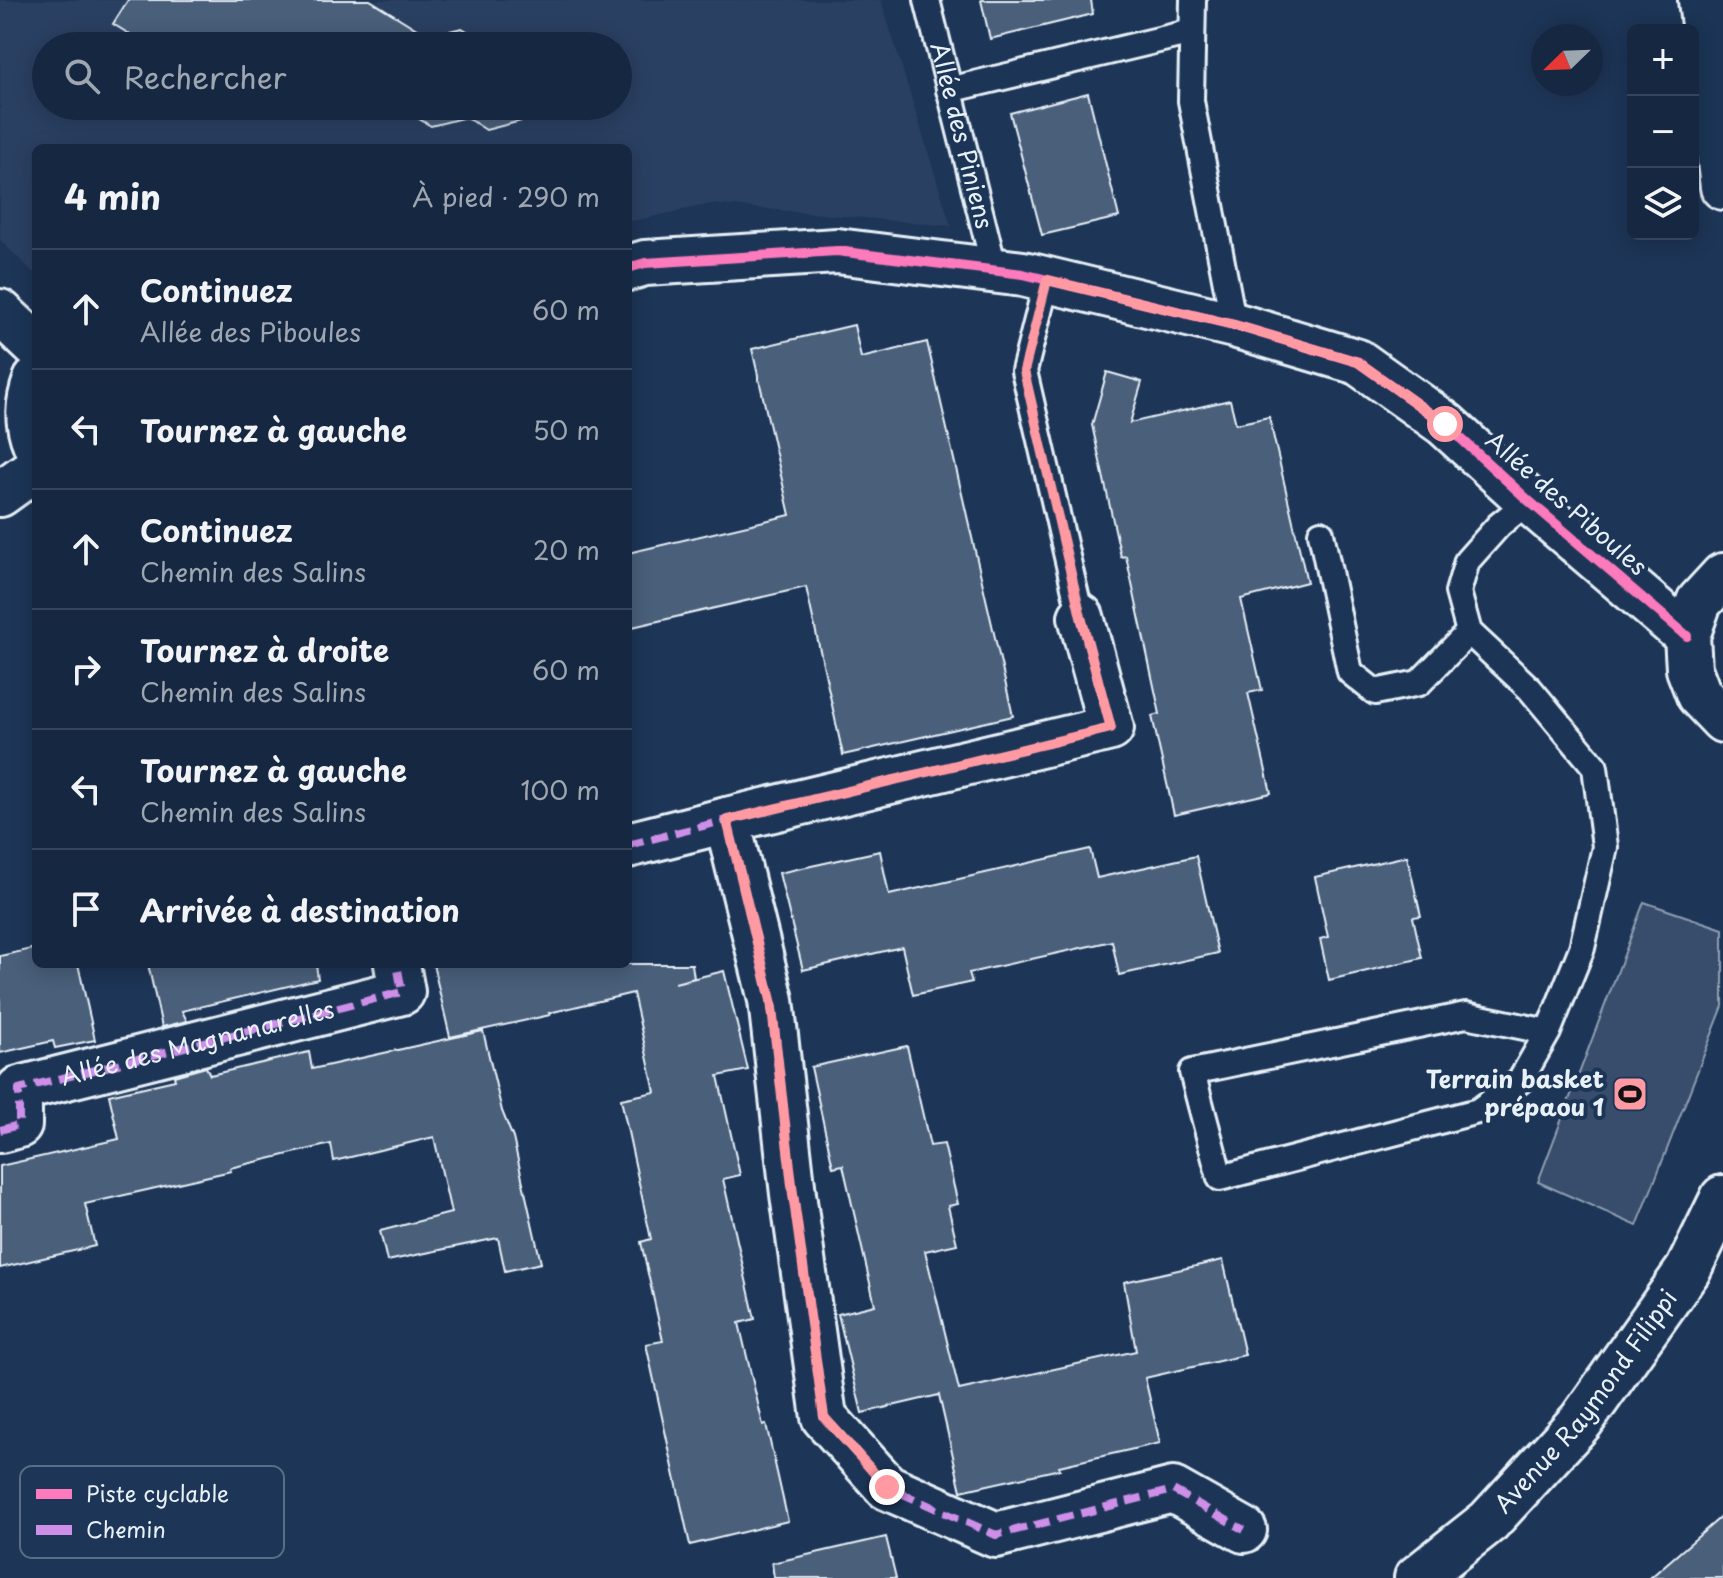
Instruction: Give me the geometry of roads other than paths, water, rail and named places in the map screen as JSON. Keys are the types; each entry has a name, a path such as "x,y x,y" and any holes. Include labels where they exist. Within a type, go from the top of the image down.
{"street":[{"path":"1701,0 1723,187"},
{"name":"Allée des Piboules","path":"632,267 645,263 837,251 1023,274 1234,325 1358,362 1445,424 1529,501 1687,636"},
{"path":"0,312 32,342"},
{"path":"32,390 28,421 32,433"},
{"path":"0,494 32,471"},
{"path":"1723,576 1699,602 1687,636 1689,669 1699,695 1723,720"},
{"path":"632,844 1111,728 1081,617"},
{"path":"727,820 771,1000 793,1194 824,1417 887,1487 996,1535 1173,1490 1244,1530"},
{"name":"Allée des Magnanarelles","path":"0,1130 19,1125 19,1089 402,992 398,968"},
{"name":"Avenue Raymond Filippi","path":"1417,1578 1489,1521 1581,1421 1688,1270 1723,1198"}],"lane":[{"name":"Allée des Piniens","path":"927,0 995,271"},
{"path":"1193,0 1191,101 1234,325"},
{"path":"949,90 1192,32"},
{"path":"1047,280 1024,371 1081,617"},
{"path":"1529,501 1499,525 1467,561 1458,592 1469,632 1530,689 1595,767 1605,847 1582,948 1548,1032 1520,1081 1478,1111 1220,1178 1192,1072 1466,1015 1548,1032"},
{"path":"1321,533 1350,672 1375,692 1419,683 1469,632"}],"place":[{"name":"Terrain basket prépaou 1","path":"1630,1094"}]}
